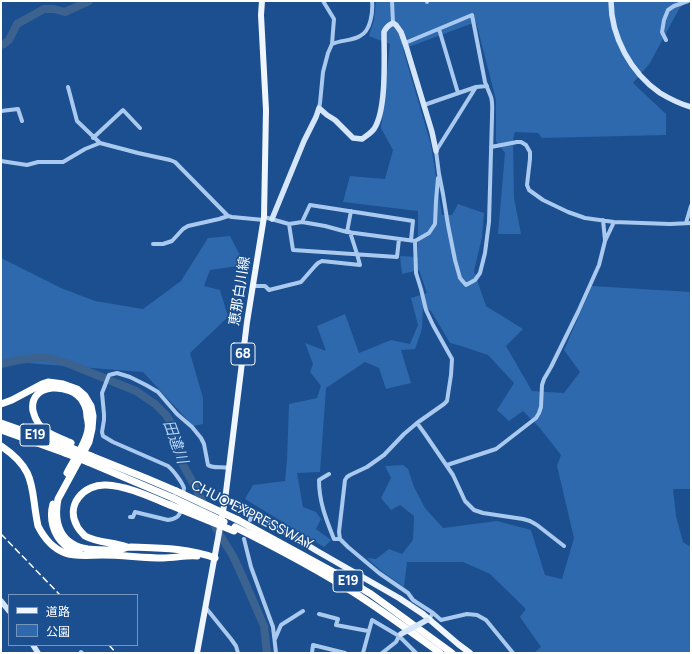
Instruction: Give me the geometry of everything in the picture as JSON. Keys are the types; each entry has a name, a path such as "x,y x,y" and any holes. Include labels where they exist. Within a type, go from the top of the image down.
{"highway":[{"path":"1,404 48,382 56,382 77,389 85,396 91,406 93,416 89,442 58,499 56,518 61,532 68,541 80,547 108,550 118,550 128,547"},
{"path":"68,448 46,431 36,419 33,406 34,400 44,390 59,388 66,390 83,402 87,411 88,430 85,439 54,496 51,513 52,523 62,542 81,554"},
{"name":"CHUO EXPRESSWAY","path":"1,423 91,456 148,479 173,498"},
{"name":"CHUO EXPRESSWAY","path":"1,430 68,448"},
{"path":"1,446 16,458 27,471 32,484 38,526 48,542 56,548 73,555 114,555 164,558 189,556 215,558"},
{"name":"CHUO EXPRESSWAY","path":"91,456 173,498 333,571 371,594 452,653"},
{"path":"215,558 203,553 182,550 128,547 94,540 85,536 76,524 73,513 75,504 80,494 86,490 95,486 106,485 173,498 236,526"},
{"name":"CHUO EXPRESSWAY","path":"236,526 352,591 440,653"}],"main road":[{"name":"恵那白川線","path":"197,653 225,500 247,322 264,218 266,110 261,15 262,1"},
{"path":"225,500 238,504 253,512 430,617 458,644 470,653"}],"street":[{"path":"272,219 304,141 316,117 320,103 324,72 328,53 332,44 334,19 323,1"},
{"path":"332,44 361,36 366,31 372,15 372,1"},
{"path":"153,244 163,244 172,241 183,229 188,226 228,216 272,219 289,224 302,222 348,232 413,240 429,233 435,224 438,174 436,151 405,43 401,32 393,23 392,1"},
{"path":"611,1 615,30 619,42 630,62 643,78 661,94 691,107"},
{"path":"666,40 662,32 664,20 668,10 688,1"},
{"path":"405,43 472,16 486,86 491,96 492,106 486,253 480,273 475,280 466,285 460,278 455,260 444,194 438,174"},
{"path":"318,108 335,120 353,138 362,139 371,132 378,120 382,103 384,32 386,28 393,23"},
{"path":"439,29 458,93"},
{"path":"424,105 476,87 486,86"},
{"path":"68,87 77,121 100,144"},
{"path":"436,151 476,87"},
{"path":"1,111 18,109 22,121"},
{"path":"93,138 123,110 140,128"},
{"path":"491,147 517,142 521,142 526,145 530,152 527,185 529,190 543,200 568,212 585,218 614,222 670,224 691,223"},
{"path":"1,161 27,164 38,162 63,162 85,149 100,144 110,145 175,162 228,216"},
{"path":"302,222 310,205 413,221 416,273 426,310 451,356 452,362 447,401 404,434 384,455 368,467 347,477 345,480 339,532 340,539 378,573 408,593 430,617 441,620 467,614 477,615 486,620 513,653"},
{"path":"686,223 691,206"},
{"path":"253,286 265,286 269,290 301,282 318,263 322,261 360,265 348,232 351,211"},
{"path":"603,220 605,241"},
{"path":"447,465 496,449 536,418 539,414 544,379 599,265 605,241 614,222"},
{"path":"289,224 293,250 397,257 399,238"},
{"path":"130,517 133,517 135,512 162,520 178,517 181,513 184,488 176,474 168,466 113,442 103,436 104,414 102,392 109,375 117,373 146,385 158,392 201,438 204,444 209,467 229,468"},
{"path":"417,423 447,465 465,501 474,510 483,513 530,521 564,546"},
{"path":"329,474 319,480 319,490 325,516 334,539 340,539"},
{"path":"250,520 253,512"},
{"path":"244,539 251,567 273,627 276,653"},
{"path":"1,601 8,610"},
{"path":"206,608 236,646 238,653"},
{"path":"275,639 281,625 303,610"},
{"path":"320,614 338,619 336,625 368,631"},
{"path":"382,653 396,642 400,635 430,617"},
{"path":"363,653 372,620 400,635 416,653"},
{"path":"312,653 313,645 345,653"}],"green space":[{"path":"376,1 687,1 679,9 650,63 633,83 666,114 666,135 542,138 538,133 515,132 513,139 514,198 521,234 498,234 505,153 496,141 496,100 476,22 403,49 431,145 442,215 452,215 458,204 484,213 482,237 474,271 486,306 523,329 506,346 532,391 564,393 580,372 564,350 592,286 691,292 691,489 673,489 676,516 683,542 691,547 691,653 535,653 541,647 520,617 526,609 490,574 463,562 407,562 404,587 380,570 367,558 376,559 389,549 402,554 413,540 414,516 400,505 391,510 381,498 391,478 385,466 403,465 408,469 414,487 425,508 443,528 497,521 531,530 545,575 562,579 574,538 557,466 561,455 539,427 523,411 509,421 497,410 514,383 488,355 450,343 431,311 423,308 422,329 415,349 401,350 411,383 386,389 379,368 365,362 326,388 320,472 297,473 303,507 316,512 321,519 316,529 331,540 324,547 245,499 253,485 285,481 289,404 317,398 321,386 310,372 313,364 305,343 326,351 317,326 345,314 359,353 391,340 410,344 418,325 411,298 427,293 419,270 402,274 400,256 418,257 418,211 343,202 350,176 385,179 393,150 381,128 390,44 369,36 374,20"},
{"path":"230,236 245,265 210,270 204,286 220,290 228,317 190,353 203,398 203,424 193,426 143,372 1,361 1,258 61,288 95,301 143,309 181,281 208,238"}],"waterway":[{"path":"1,45 9,40 17,24 44,9 54,9 65,12 89,1"},
{"name":"田違川","path":"1,364 34,358 48,358 67,363 136,391 155,404 166,415 173,426 181,461 217,530 233,556 264,626 267,653"}],"railway":[{"path":"1,534 59,594"},
{"path":"110,646 116,653"}]}
